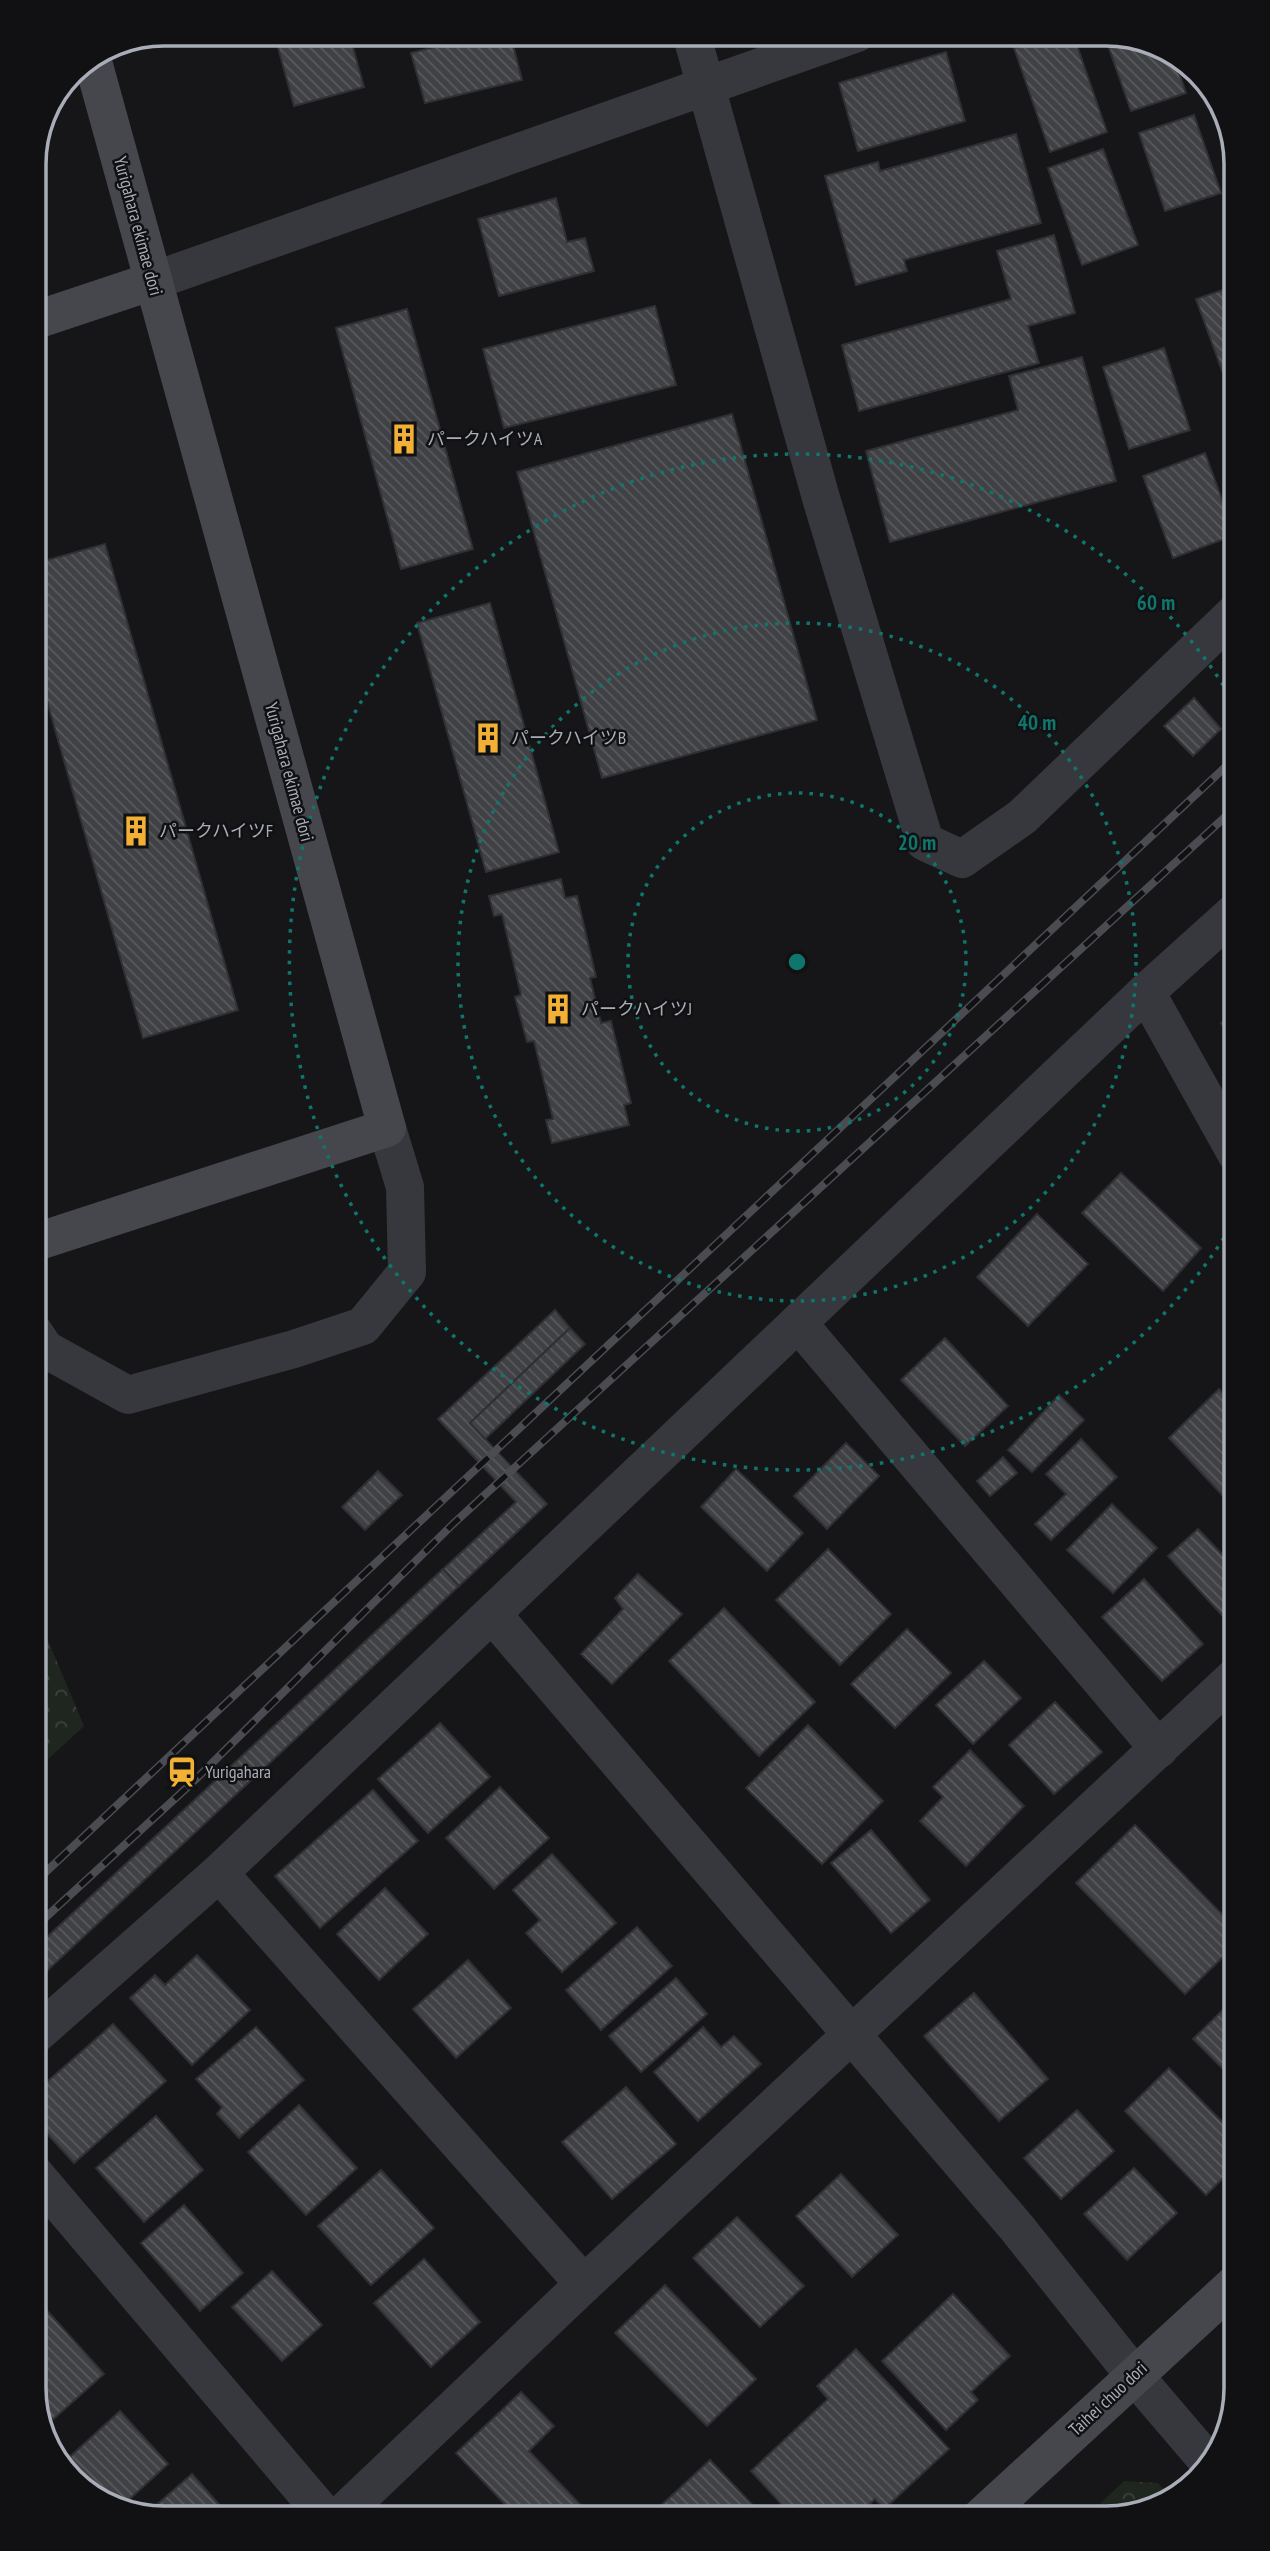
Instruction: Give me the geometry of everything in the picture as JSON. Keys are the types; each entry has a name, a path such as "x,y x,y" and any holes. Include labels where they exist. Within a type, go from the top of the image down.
{"street":[{"path":"694,46 821,498 925,842 962,859 1022,817 1224,623"},
{"path":"46,317 820,46"},
{"name":"Yurigahara ekimae dori","path":"95,68 387,1128"},
{"path":"46,2026 219,1873 1146,992 1224,922"},
{"path":"1146,992 1224,1132"},
{"path":"46,1239 387,1128 405,1187 407,1272 363,1326 294,1349 128,1395 46,1350"},
{"path":"798,1323 1159,1749"},
{"path":"493,1615 1017,2228 1134,2375 1203,2456"},
{"path":"351,2505 584,2284 1224,1687"},
{"path":"219,1873 584,2284"},
{"path":"46,2187 316,2505"},
{"name":"Taihei chuo dori","path":"993,2506 1224,2294"}],"green space":[{"path":"46,1636 84,1726 46,1761"},
{"path":"1124,2481 1158,2483 1165,2491 1130,2503 1098,2506"}],"building":[{"path":"278,46 353,46 364,87 294,106"},
{"path":"438,46 513,46 522,80 425,103 411,53"},
{"path":"1077,46 1107,132 1050,152 1014,48"},
{"path":"1108,46 1152,54 1178,70 1186,93 1131,111"},
{"path":"946,52 965,121 858,151 839,83"},
{"path":"1194,115 1221,193 1165,211 1139,133"},
{"path":"1016,134 1041,223 904,260 907,271 856,285 825,176 878,162 880,171"},
{"path":"1103,149 1138,245 1082,265 1048,168"},
{"path":"556,198 567,242 585,238 594,271 499,296 478,219"},
{"path":"1054,235 1075,313 1028,326 1039,363 859,411 842,345 1011,299 997,251"},
{"path":"1224,289 1224,376 1196,299"},
{"path":"655,306 676,385 504,428 483,349"},
{"name":"パークハイツA","path":"407,309 473,549 401,569 336,328"},
{"path":"1164,348 1190,430 1129,449 1103,367"},
{"path":"1082,357 1116,481 890,542 866,451 1018,410 1009,376"},
{"path":"732,414 817,720 602,778 517,472"},
{"path":"1205,453 1224,505 1224,539 1173,558 1143,476"},
{"name":"パークハイツF","path":"105,544 238,1010 143,1038 46,698 46,560"},
{"name":"パークハイツB","path":"490,603 559,852 486,872 417,623"},
{"path":"1194,698 1221,729 1193,756 1164,726"},
{"name":"パークハイツJ","path":"561,879 565,898 577,896 596,977 590,978 601,1023 611,1021 631,1103 624,1105 629,1125 552,1143 546,1120 553,1119 534,1041 527,1042 515,997 521,995 502,914 494,916 489,896"},
{"path":"1121,1173 1201,1248 1163,1291 1082,1213"},
{"path":"1037,1214 1088,1264 1028,1326 977,1277"},
{"path":"555,1310 570,1328 470,1423 547,1504 459,1586 443,1569 516,1502 438,1419"},
{"path":"570,1328 585,1344 485,1439 470,1423"},
{"path":"945,1338 1008,1406 965,1446 901,1380"},
{"path":"1219,1389 1224,1394 1224,1497 1169,1438"},
{"path":"1059,1395 1084,1420 1032,1472 1008,1450"},
{"path":"1081,1439 1117,1477 1051,1540 1035,1524 1066,1494 1046,1474"},
{"path":"846,1443 879,1476 827,1529 794,1496"},
{"path":"1003,1457 1017,1473 990,1496 977,1481"},
{"path":"736,1469 803,1533 767,1571 701,1507"},
{"path":"378,1471 402,1495 365,1530 342,1507"},
{"path":"1112,1504 1157,1548 1113,1593 1067,1550"},
{"path":"1198,1529 1224,1556 1224,1617 1168,1556"},
{"path":"828,1549 891,1614 840,1665 776,1600"},
{"path":"443,1569 459,1586 46,1972 46,1938"},
{"path":"638,1574 682,1614 612,1684 581,1654 623,1609 615,1598"},
{"path":"1144,1579 1203,1644 1162,1681 1102,1617"},
{"path":"724,1608 815,1702 759,1756 669,1661"},
{"path":"907,1629 951,1673 895,1728 851,1684"},
{"path":"984,1661 1021,1698 973,1744 936,1705"},
{"path":"1055,1702 1102,1752 1054,1794 1009,1745"},
{"path":"440,1723 490,1777 428,1833 378,1779"},
{"path":"808,1725 883,1801 822,1864 746,1788"},
{"path":"970,1750 1024,1806 966,1866 920,1821 943,1797 933,1787"},
{"path":"500,1787 549,1838 494,1889 446,1838"},
{"path":"373,1790 418,1841 320,1928 275,1876"},
{"path":"1135,1825 1224,1917 1224,1956 1185,1994 1076,1883"},
{"path":"871,1830 930,1900 891,1933 831,1863"},
{"path":"552,1854 616,1923 562,1972 526,1933 540,1920 513,1890"},
{"path":"385,1888 428,1934 379,1980 337,1934"},
{"path":"637,1927 672,1966 601,2030 566,1990"},
{"path":"197,1955 250,2010 192,2065 130,1998 155,1975 165,1985"},
{"path":"468,1960 511,2008 456,2058 413,2009"},
{"path":"676,1978 707,2014 641,2072 609,2036"},
{"path":"974,1993 1048,2079 999,2121 924,2036"},
{"path":"1224,2009 1224,2070 1193,2039"},
{"path":"113,2024 166,2081 74,2163 46,2132 46,2083"},
{"path":"256,2027 304,2080 239,2138 217,2114 222,2107 196,2079"},
{"path":"703,2027 721,2047 734,2036 761,2064 698,2121 654,2072"},
{"path":"1169,2068 1224,2124 1224,2177 1206,2195 1125,2111"},
{"path":"626,2087 676,2144 612,2199 562,2142"},
{"path":"299,2105 357,2168 306,2215 248,2152"},
{"path":"1077,2110 1114,2151 1061,2199 1024,2158"},
{"path":"156,2116 203,2170 144,2222 96,2168"},
{"path":"1134,2168 1177,2213 1127,2260 1084,2214"},
{"path":"381,2170 434,2228 371,2285 318,2226"},
{"path":"841,2174 898,2235 852,2277 796,2216"},
{"path":"184,2205 243,2273 200,2311 141,2243"},
{"path":"737,2217 804,2286 760,2327 693,2258"},
{"path":"424,2259 480,2322 431,2367 374,2303"},
{"path":"272,2271 322,2325 282,2361 232,2307"},
{"path":"665,2285 756,2379 707,2426 615,2333"},
{"path":"953,2294 1010,2356 971,2392 978,2400 946,2430 882,2361"},
{"path":"46,2309 104,2374 51,2421 46,2388"},
{"path":"856,2349 949,2449 888,2506 881,2506 875,2499 868,2506 783,2506 751,2471 828,2399 817,2386"},
{"path":"521,2392 554,2426 529,2451 581,2505 506,2505 456,2453"},
{"path":"120,2411 168,2464 129,2500 104,2490 80,2471 69,2458"},
{"path":"710,2460 753,2506 661,2506"},
{"path":"192,2474 220,2505 156,2505"}],"railway":[{"path":"46,1872 1224,768"},
{"path":"46,1917 192,1783 453,1524 1224,818"}],"place":[{"name":"パークハイツA","path":"404,439"},
{"name":"パークハイツB","path":"488,738"},
{"name":"パークハイツF","path":"136,831"},
{"name":"パークハイツJ","path":"558,1009"},
{"name":"Yurigahara","path":"182,1772"}]}
